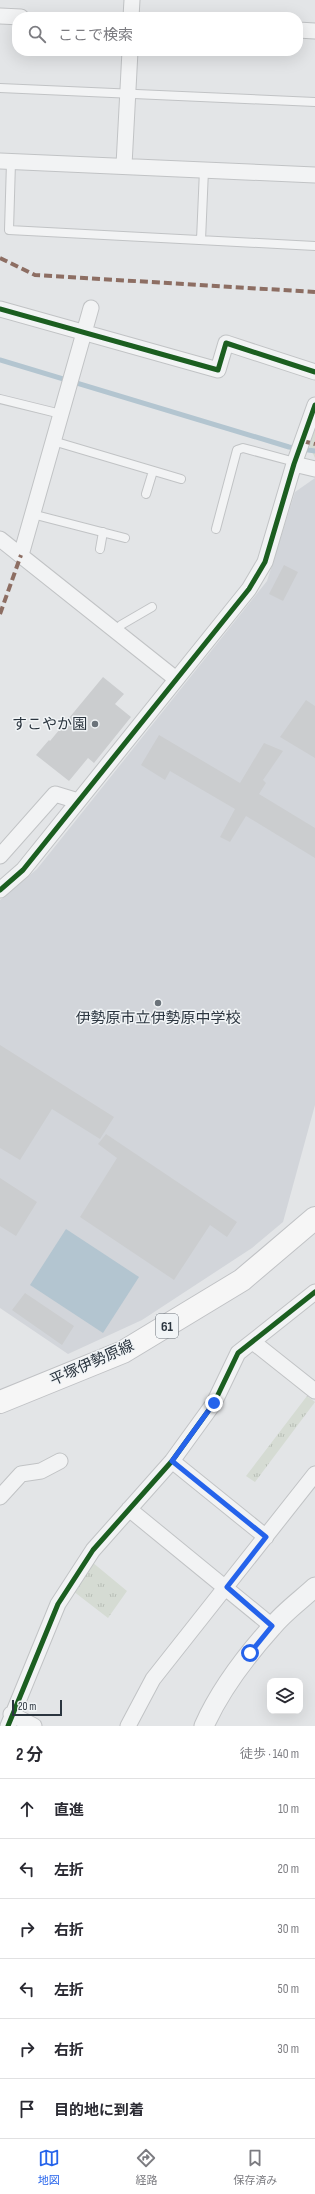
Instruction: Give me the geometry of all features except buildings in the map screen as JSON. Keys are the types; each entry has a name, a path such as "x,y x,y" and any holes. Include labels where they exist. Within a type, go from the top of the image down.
{"main road":[{"name":"平塚伊勢原線","path":"0,1402 124,1352 242,1280 315,1218"}],"street":[{"path":"131,12 132,0"},
{"path":"0,16 12,17"},
{"path":"303,30 315,31"},
{"path":"124,165 130,56"},
{"path":"6,161 124,165 315,175"},
{"path":"20,555 91,308"},
{"path":"0,309 218,370 226,343 315,372"},
{"path":"0,890 23,870 249,589 265,562 295,463 315,405"},
{"path":"295,463 315,469"},
{"path":"0,539 176,679"},
{"path":"0,856 55,794 78,801"},
{"path":"34,1726 7,1722 58,1604 93,1550 172,1461 214,1403 238,1353 315,1292"},
{"path":"252,1342 313,1386"},
{"path":"0,1497 21,1474 41,1471 60,1461"},
{"path":"172,1461 266,1537"},
{"path":"128,1726 153,1679 315,1474"},
{"path":"129,1509 227,1587 272,1626"},
{"path":"204,1726 228,1683 272,1626 315,1587"}],"lane":[{"path":"0,88 315,102"},
{"path":"6,161 9,230 315,246"},
{"path":"201,240 204,170"},
{"path":"0,399 61,414"},
{"path":"53,442 180,479"},
{"path":"216,529 237,450 243,448 295,463"},
{"path":"146,494 153,471"},
{"path":"32,514 125,538"},
{"path":"100,549 103,532"},
{"path":"116,631 121,625 152,607"}],"shaded area":[{"name":"伊勢原市立伊勢原中学校","path":"315,478 315,1105 283,1222 252,1248 142,1320 68,1354 0,1308 0,900 37,869 267,581 295,492"}],"green space":[{"path":"315,430 315,458 309,445"},
{"path":"307,1396 315,1402 255,1482 246,1476"},
{"path":"92,1562 127,1591 108,1618 73,1591"}],"water":[{"path":"66,1229 139,1277 103,1333 30,1285"}],"waterway":[{"path":"0,360 289,447 315,451"}],"marked path":[{"path":"0,258 35,275 315,292"},
{"path":"302,441 315,444"},
{"path":"0,614 21,555"}],"cycle path":[{"path":"0,309 218,370 226,343 315,372"},
{"path":"0,890 23,870 249,589 265,562 294,464 315,405"},
{"path":"8,1726 58,1604 93,1550 172,1461 214,1403 238,1353 315,1292"}],"place":[{"name":"すこやか園","path":"95,724"},
{"name":"伊勢原市立伊勢原中学校","path":"158,1003"}],"route":[{"path":"214,1403 172,1461 266,1537 227,1587 272,1626 250,1653"}]}
